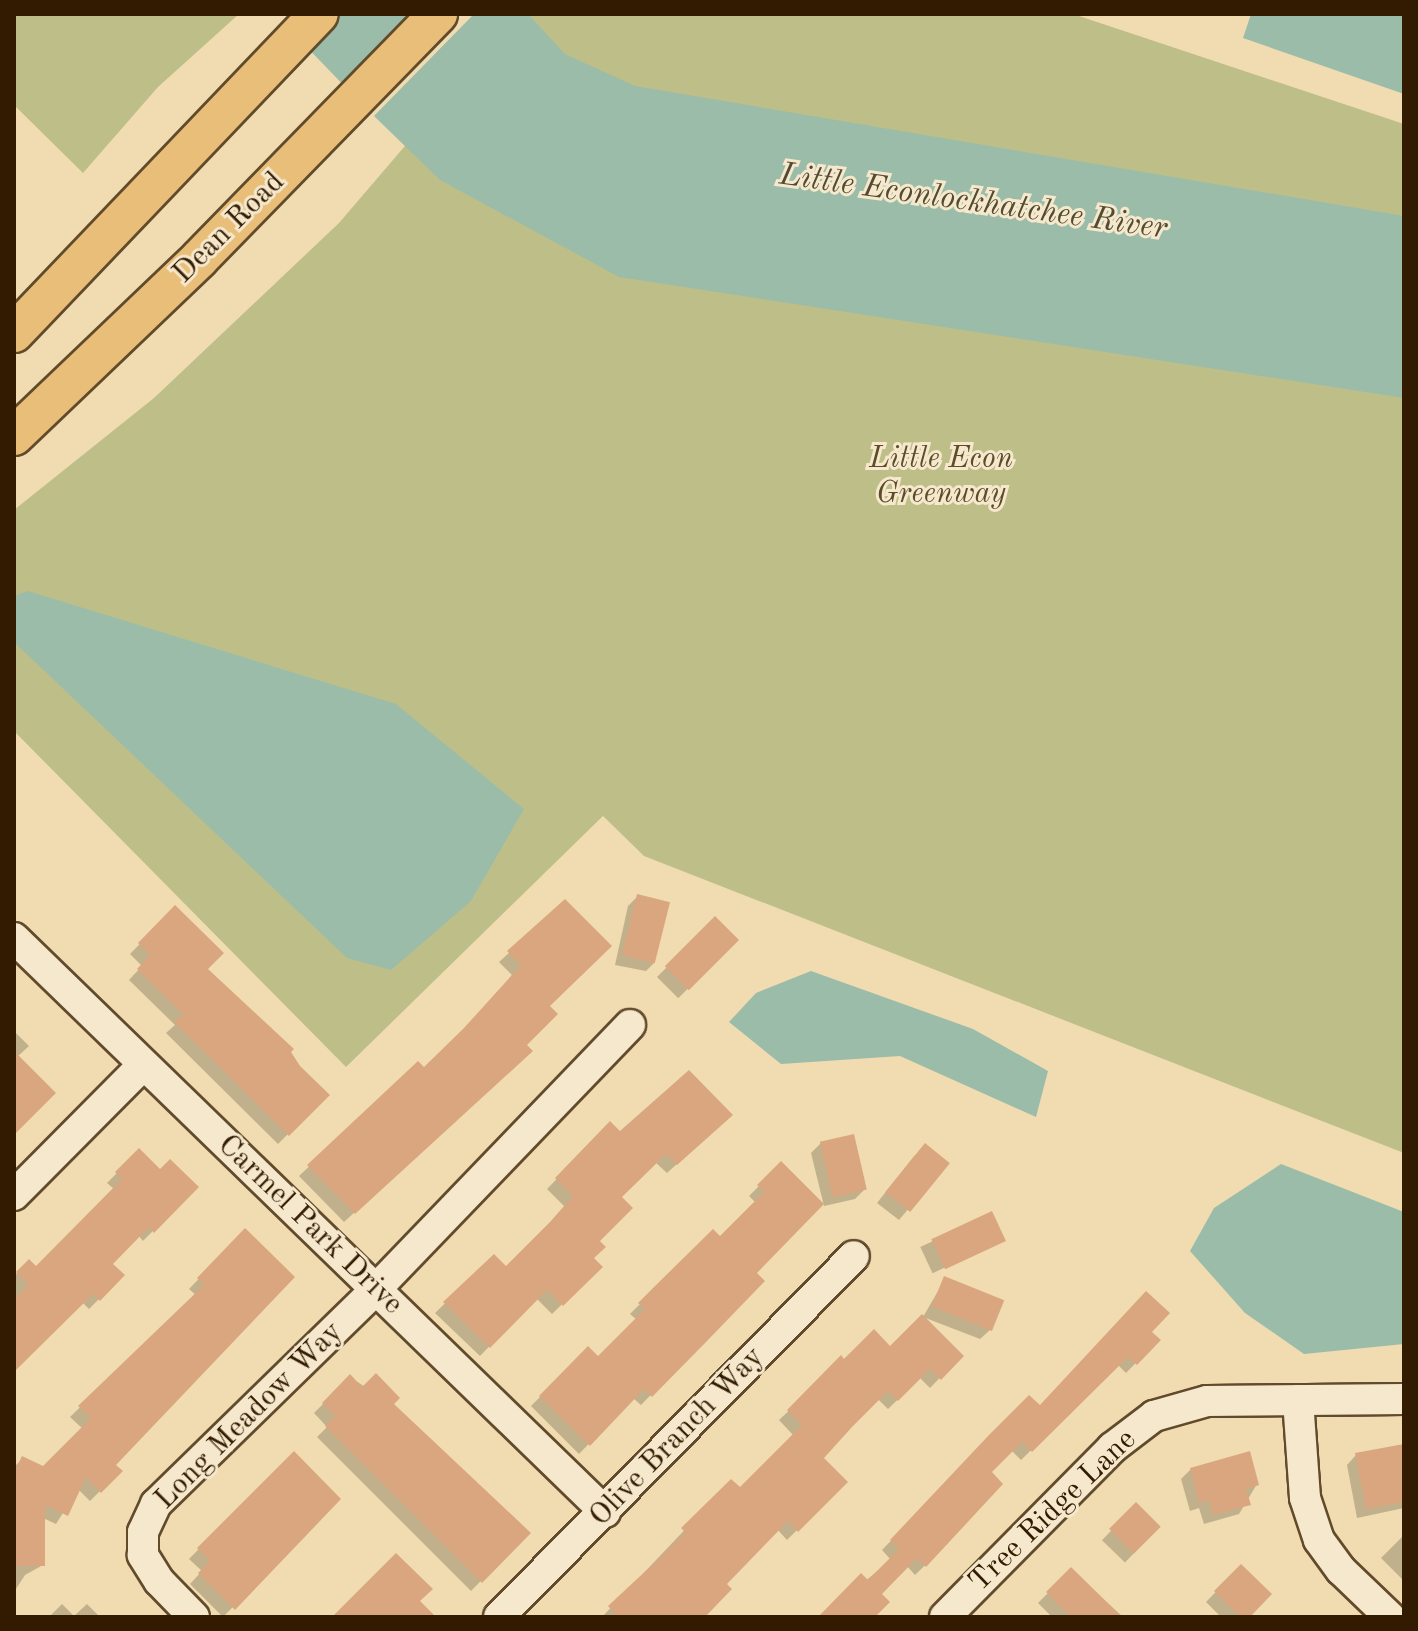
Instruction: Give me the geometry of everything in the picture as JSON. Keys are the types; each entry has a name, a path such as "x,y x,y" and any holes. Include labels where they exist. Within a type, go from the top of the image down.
{"main road":[{"path":"14,333 319,14"},
{"name":"Dean Road","path":"14,436 315,140 438,14"}],"street":[{"name":"Carmel Park Drive","path":"14,938 605,1512"},
{"name":"Long Meadow Way","path":"194,1617 159,1581 143,1555 143,1532 156,1504 377,1288 630,1025"},
{"path":"14,1195 143,1065"},
{"name":"Olive Branch Way","path":"499,1617 854,1256"},
{"name":"Tree Ridge Lane","path":"964,1611 1112,1448 1154,1416 1207,1401 1404,1399"},
{"path":"1298,1400 1305,1498 1319,1540 1341,1570 1390,1617"}],"green space":[{"path":"14,14 239,14 158,87 83,173 14,105"},
{"name":"Little Econ Greenway","path":"518,14 1073,14 1404,124 1404,1153 644,856 603,816 346,1067 14,731 14,510 154,398 339,223"}],"water":[{"path":"319,14 438,14 356,98 297,37"},
{"name":"Little Econlockhatchee River","path":"474,14 528,14 565,54 635,86 1404,216 1404,398 619,277 440,180 374,116"},
{"path":"1251,14 1404,14 1404,94 1243,38"},
{"path":"28,591 396,704 524,809 471,901 391,970 347,958 14,642 14,596"},
{"path":"811,971 973,1029 1048,1071 1036,1117 900,1056 781,1064 729,1022 756,993"},
{"path":"1281,1164 1404,1212 1404,1344 1304,1354 1245,1313 1190,1251 1214,1208"}],"building":[{"path":"637,894 670,902 655,963 622,955"},
{"path":"565,899 612,946 550,1006 558,1014 527,1045 533,1051 355,1214 307,1165 418,1061 424,1067 464,1028 521,965 507,951"},
{"path":"175,905 224,953 208,969 294,1049 291,1052 300,1066 330,1095 289,1136 174,1022 183,1014 137,969 150,955 138,943"},
{"path":"715,916 739,940 689,990 665,966"},
{"path":"14,1051 56,1093 14,1135"},
{"path":"689,1070 733,1115 677,1165 666,1154 622,1197 633,1208 600,1241 606,1247 594,1258 603,1267 563,1306 547,1290 490,1348 443,1302 494,1254 506,1266 550,1222 573,1196 555,1178 610,1121 620,1131"},
{"path":"854,1134 867,1190 833,1197 820,1142"},
{"path":"925,1143 950,1163 910,1212 885,1192"},
{"path":"139,1148 160,1169 170,1159 199,1187 154,1233 149,1227 113,1264 125,1275 100,1301 93,1294 14,1372 14,1299 28,1285 16,1272 29,1259 36,1266 122,1179 115,1172"},
{"path":"781,1161 824,1204 757,1273 765,1281 652,1397 644,1389 590,1446 539,1396 588,1346 598,1356 645,1309 638,1303 653,1288 713,1229 720,1236 764,1192 757,1185"},
{"path":"992,1211 1006,1241 945,1269 931,1239"},
{"path":"245,1228 295,1277 116,1465 123,1471 101,1493 86,1477 68,1516 45,1505 45,1566 14,1566 14,1473 22,1456 43,1466 91,1418 78,1406 204,1285 197,1278"},
{"path":"944,1276 1004,1300 992,1331 932,1307"},
{"path":"1146,1291 1170,1313 1152,1332 1161,1340 1137,1365 1128,1357 1032,1452 1022,1442 992,1472 1003,1484 926,1567 917,1558 882,1594 890,1602 875,1617 818,1617 861,1573 868,1580 899,1549 890,1540 988,1436 1029,1395 1040,1405"},
{"path":"922,1314 964,1356 941,1380 930,1369 898,1401 888,1391 852,1427 824,1458 848,1482 798,1532 788,1521 727,1584 732,1589 705,1617 618,1617 608,1606 685,1532 681,1528 731,1479 740,1487 802,1425 787,1410 841,1355 844,1359 874,1329 890,1346"},
{"path":"376,1373 400,1398 394,1404 531,1533 482,1583 325,1426 335,1416 322,1403 350,1374 362,1387"},
{"path":"1404,1444 1404,1502 1366,1509 1355,1453"},
{"path":"294,1451 341,1499 235,1610 198,1573 210,1561 197,1548"},
{"path":"1250,1451 1259,1485 1246,1489 1251,1505 1213,1515 1209,1500 1199,1503 1190,1468"},
{"path":"1136,1502 1161,1527 1134,1554 1109,1529"},
{"path":"396,1553 433,1589 420,1601 436,1617 332,1617"},
{"path":"1241,1564 1272,1594 1250,1617 1240,1617 1214,1591"},
{"path":"1071,1567 1122,1617 1071,1617 1046,1592"}]}
